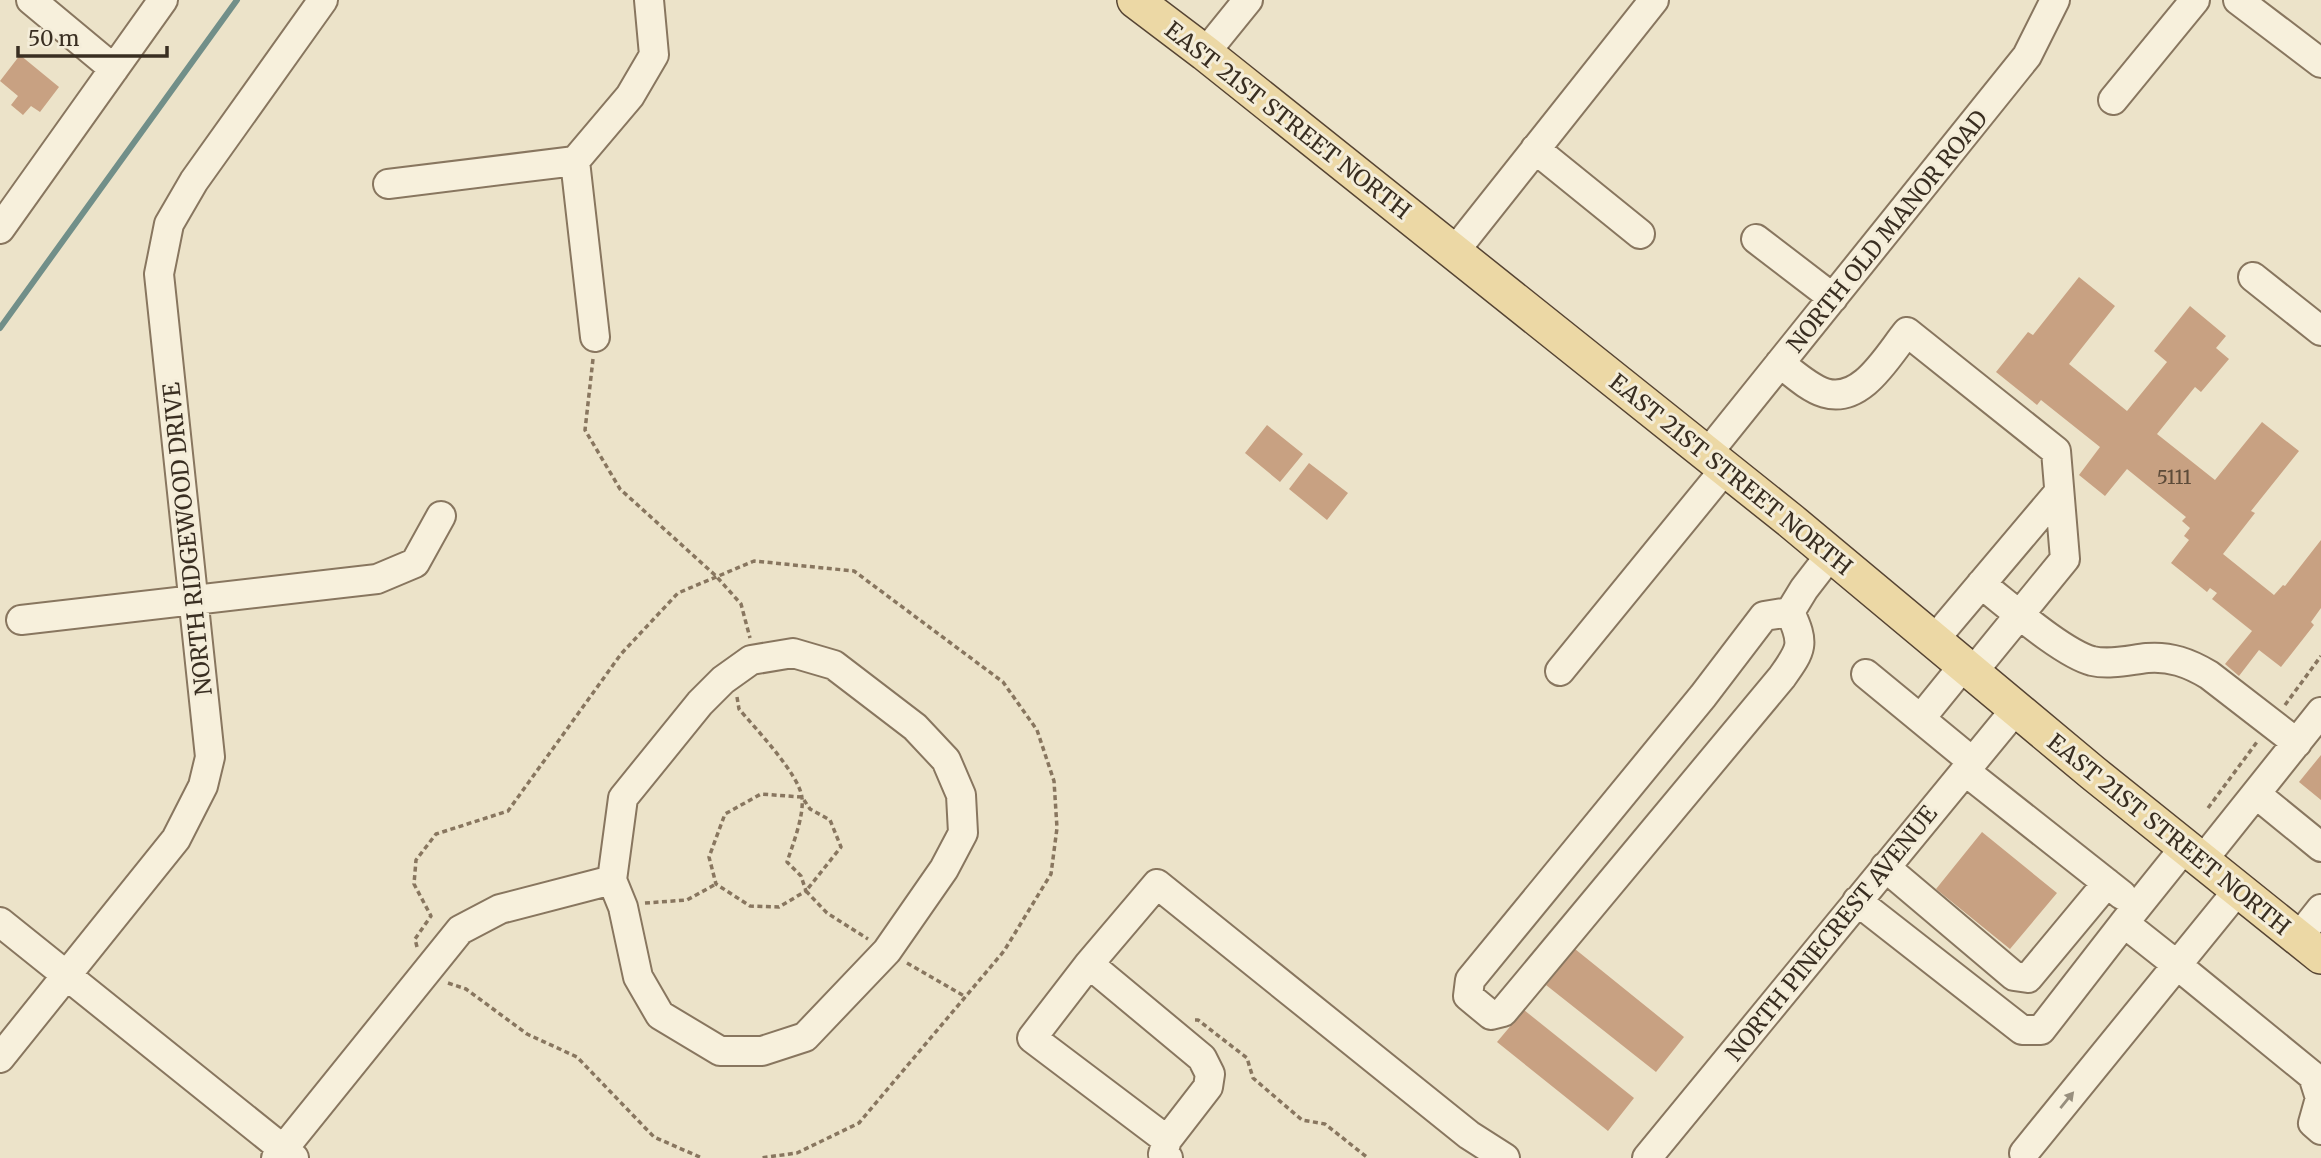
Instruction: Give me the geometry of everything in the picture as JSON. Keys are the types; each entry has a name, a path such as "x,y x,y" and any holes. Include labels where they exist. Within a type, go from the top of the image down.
{"main road":[{"name":"EAST 21ST STREET NORTH","path":"1135,0 1205,53 1831,554 2309,947"}],"street":[{"path":"30,0 114,69"},
{"path":"0,229 163,0"},
{"name":"NORTH RIDGEWOOD DRIVE","path":"0,1058 176,839 203,786 210,757 159,274 169,224 194,180 323,0"},
{"path":"388,184 575,161 630,96 654,55 649,0"},
{"path":"1205,53 1248,0"},
{"path":"1454,252 1654,0"},
{"name":"NORTH OLD MANOR ROAD","path":"1560,671 1716,462 1780,363 2027,56 2056,0"},
{"path":"2113,100 2195,0"},
{"path":"2238,0 2321,62"},
{"path":"1535,149 1640,234"},
{"path":"575,161 595,337"},
{"path":"1756,239 1833,298"},
{"path":"2253,277 2321,331"},
{"path":"1780,363 1824,393 1849,393 1864,384 1907,332 2056,451 2065,559 2020,615 1921,719"},
{"path":"1934,640 2059,492"},
{"path":"21,620 377,579 415,563 441,516"},
{"path":"1790,612 1801,635 1796,658 1782,677 1503,1012 1491,1015 1468,996 1470,980 1764,616 1790,612 1831,554"},
{"path":"1980,584 2076,654 2093,661 2179,660 2195,667 2297,743"},
{"path":"793,653 834,665 915,727 946,760 961,795 963,832 944,869 887,951 805,1037 762,1051 720,1051 660,1015 638,977 623,907 612,880 623,798 700,703 723,680 751,660 793,653"},
{"path":"1866,674 1921,719 1969,766 2108,883 2130,915 2177,965 2313,1076 2320,1098 2313,1123 2321,1130"},
{"name":"NORTH PINECREST AVENUE","path":"1647,1158 2017,709"},
{"path":"1857,901 2022,1030 2041,1030 2130,915 2256,794 2320,716"},
{"path":"2256,794 2321,847"},
{"path":"1885,867 2014,976 2028,978 2108,883"},
{"path":"0,922 284,1155 460,930 500,909 612,880"},
{"path":"1089,964 1202,1058 1210,1074 1208,1087 1167,1149 1032,1038 1089,964 1157,884 1469,1135 1505,1158"},
{"path":"2024,1156 2238,890"},
{"path":"2309,947 2321,908"}],"path":[{"path":"595,337 585,430 620,489 716,576 741,604 750,634 751,660"},
{"path":"746,691 737,696 739,709 787,765 810,809 830,820 841,847 806,891 779,907 750,906 716,884 709,857 725,814 761,794 803,797"},
{"path":"760,1158 797,1153 859,1123 1004,951 1051,874 1057,828 1054,781"},
{"path":"803,797 797,832 787,862 800,876 806,891 827,913 966,997"},
{"path":"623,907 687,900 716,884"},
{"path":"425,975 466,989 527,1034 577,1057 654,1137 702,1158"},
{"path":"1188,1020 1198,1020 1247,1058 1253,1078 1302,1120 1325,1124 1368,1158"}],"building":[{"path":"20,55 59,87 40,112 31,106 23,115 11,105 18,96 0,81"},
{"path":"2079,277 2115,306 2069,364 2127,411 2167,362 2154,351 2190,306 2226,336 2216,348 2229,359 2201,392 2195,387 2157,434 2215,480 2262,422 2299,451 2251,511 2255,513 2223,554 2274,595 2285,586 2321,540 2321,608 2311,622 2314,625 2281,667 2259,650 2239,676 2225,664 2252,631 2212,599 2217,593 2210,588 2207,592 2171,563 2189,540 2184,536 2190,528 2182,521 2186,517 2127,469 2105,496 2079,475 2100,447 2041,400 2037,405 1996,372 2028,332 2033,335"},
{"path":"1267,425 1303,454 1280,482 1245,453"},
{"path":"1309,463 1348,493 1327,520 1289,489"},
{"path":"2321,755 2321,800 2299,782"},
{"path":"1982,832 2057,893 2010,949 1936,889"},
{"path":"1575,949 1684,1037 1656,1072 1546,985"},
{"path":"1524,1010 1634,1098 1608,1131 1497,1042"}],"waterway":[{"path":"0,328 237,0"}]}
